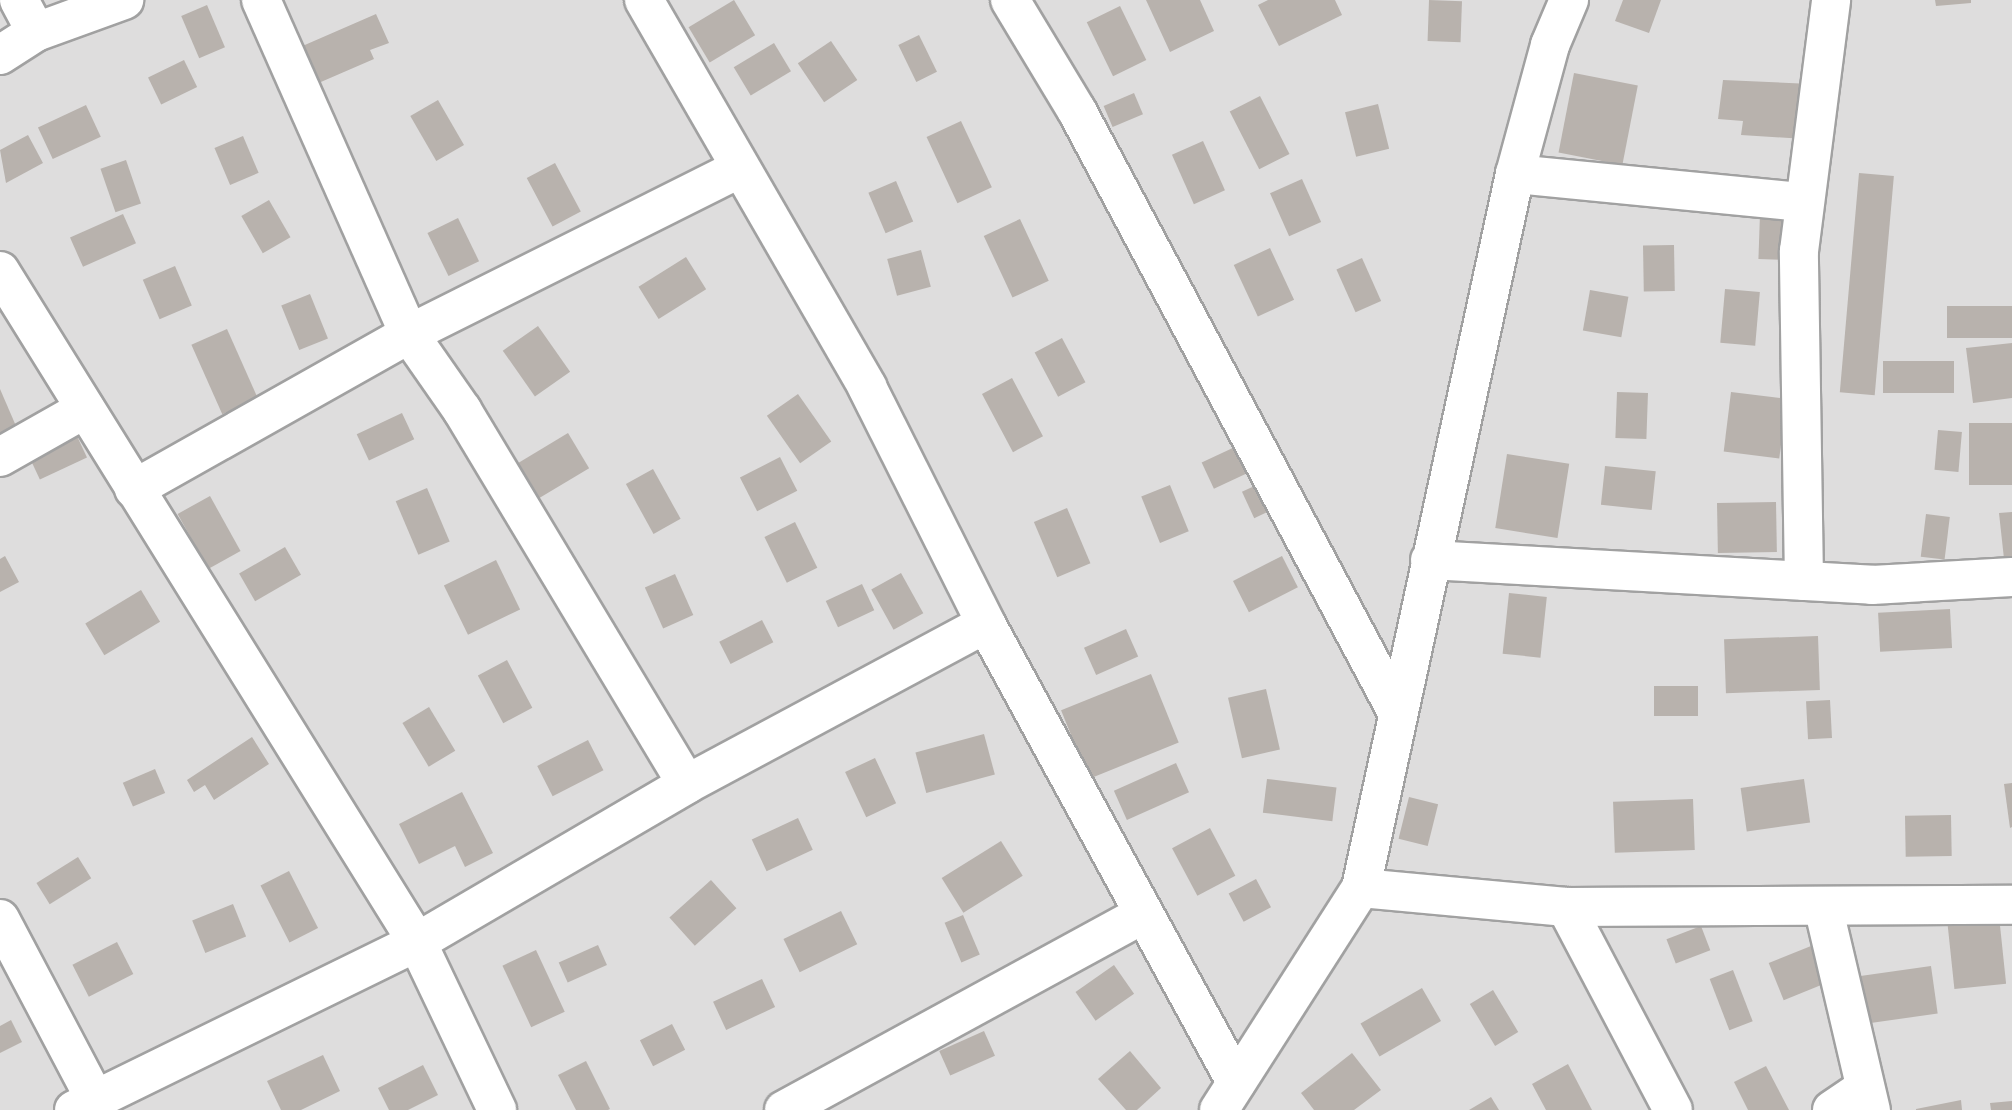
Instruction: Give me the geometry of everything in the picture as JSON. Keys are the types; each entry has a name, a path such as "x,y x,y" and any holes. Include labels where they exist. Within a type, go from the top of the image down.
{"street":[{"path":"0,55 28,16 124,0"},
{"path":"261,0 410,334 462,410 687,785"},
{"path":"644,0 738,169 867,387 986,624 1141,915 1228,1096"},
{"path":"1228,1096 1361,888 1395,708 1515,174 1550,45 1569,0"},
{"path":"1804,581 1802,202 1831,0"},
{"path":"1012,1 1077,111 1395,708"},
{"path":"134,489 410,334 738,169"},
{"path":"1515,174 1802,202"},
{"path":"0,271 417,942 497,1110"},
{"path":"0,457 85,409"},
{"path":"1430,560 1872,585 2012,577"},
{"path":"0,919 85,1104 417,942 687,785 986,624"},
{"path":"1361,888 1566,907 2012,905"},
{"path":"1823,906 1867,1100 1832,1110"},
{"path":"1566,907 1673,1110"},
{"path":"784,1110 1141,915"}],"shaded area":[{"path":"0,0 2012,0 2012,1110 0,1110"}],"building":[{"path":"734,0 755,35 710,62 689,27"},
{"path":"1146,0 1200,0 1214,31 1170,52"},
{"path":"1268,0 1335,0 1342,15 1279,46 1258,5"},
{"path":"1429,0 1462,1 1461,42 1428,41"},
{"path":"1623,0 1661,0 1649,33 1615,21"},
{"path":"1935,0 1971,0 1971,3 1936,6"},
{"path":"207,5 225,47 199,58 181,16"},
{"path":"1120,6 1146,60 1113,76 1087,22"},
{"path":"376,14 389,43 370,50 374,59 307,88 291,51"},
{"path":"919,35 937,72 916,82 898,45"},
{"path":"831,41 857,80 824,102 798,63"},
{"path":"774,43 791,71 751,95 734,67"},
{"path":"184,60 197,87 161,104 148,78"},
{"path":"1574,73 1638,85 1622,165 1559,153"},
{"path":"1723,80 1811,84 1804,139 1741,135 1743,121 1718,119"},
{"path":"1134,93 1143,114 1113,127 1104,106"},
{"path":"1260,96 1290,154 1259,169 1230,111"},
{"path":"438,100 464,145 436,161 410,116"},
{"path":"1378,104 1389,149 1356,157 1345,112"},
{"path":"86,105 101,137 53,159 38,127"},
{"path":"961,121 992,187 957,203 927,137"},
{"path":"28,135 43,163 6,183 0,150"},
{"path":"243,136 259,173 230,185 214,148"},
{"path":"1203,141 1225,190 1194,204 1172,155"},
{"path":"126,160 141,203 115,212 100,169"},
{"path":"555,163 581,212 553,227 527,178"},
{"path":"1859,173 1894,176 1875,395 1840,392"},
{"path":"1302,179 1321,222 1289,236 1270,193"},
{"path":"896,181 913,222 886,233 868,193"},
{"path":"269,200 290,237 263,253 241,216"},
{"path":"123,214 136,243 83,267 70,238"},
{"path":"1760,214 1795,215 1793,260 1758,259"},
{"path":"458,218 479,261 448,276 427,233"},
{"path":"1020,219 1049,281 1012,298 984,236"},
{"path":"1674,245 1675,291 1644,292 1643,246"},
{"path":"1270,248 1294,300 1258,317 1234,265"},
{"path":"921,250 931,287 897,296 887,259"},
{"path":"686,257 706,289 659,319 639,287"},
{"path":"1362,258 1381,301 1356,312 1336,269"},
{"path":"175,266 192,306 160,319 143,280"},
{"path":"1725,289 1760,292 1755,346 1720,343"},
{"path":"1590,290 1628,297 1621,337 1583,330"},
{"path":"310,294 328,339 299,350 281,306"},
{"path":"1947,306 2012,306 2012,338 1947,338"},
{"path":"538,326 570,372 535,397 503,351"},
{"path":"227,329 258,398 222,414 191,345"},
{"path":"1062,338 1085,382 1058,397 1035,353"},
{"path":"2012,343 2012,398 1973,403 1966,348"},
{"path":"1883,361 1954,361 1954,393 1883,393"},
{"path":"1012,378 1043,436 1013,452 982,394"},
{"path":"0,389 16,426 0,433"},
{"path":"1617,392 1648,393 1646,439 1615,438"},
{"path":"1731,392 1787,399 1779,458 1724,452"},
{"path":"798,394 831,442 800,463 767,416"},
{"path":"402,413 414,439 369,460 357,434"},
{"path":"1969,423 2012,423 2012,485 1969,485"},
{"path":"1938,430 1962,432 1958,472 1935,470"},
{"path":"568,433 589,468 538,499 517,464"},
{"path":"76,434 87,458 40,480 29,456"},
{"path":"1237,446 1249,472 1214,489 1202,462"},
{"path":"1507,454 1569,464 1557,538 1495,528"},
{"path":"780,457 797,491 757,511 740,477"},
{"path":"1605,466 1656,471 1652,510 1601,505"},
{"path":"653,469 681,519 654,534 626,484"},
{"path":"1261,483 1273,509 1254,518 1242,492"},
{"path":"1170,485 1189,531 1160,543 1141,497"},
{"path":"427,488 450,541 418,555 396,501"},
{"path":"210,496 241,551 208,569 178,514"},
{"path":"1776,502 1777,552 1718,553 1717,503"},
{"path":"1067,508 1090,563 1057,577 1034,522"},
{"path":"2012,512 2012,568 2005,568 1999,513"},
{"path":"1926,514 1950,517 1945,560 1921,557"},
{"path":"795,522 817,568 787,583 764,537"},
{"path":"285,547 301,575 255,601 239,574"},
{"path":"5,556 19,582 0,592 0,559"},
{"path":"1282,556 1298,587 1249,612 1233,581"},
{"path":"496,560 520,609 468,635 444,585"},
{"path":"901,573 923,613 894,630 871,589"},
{"path":"675,574 693,615 663,629 645,587"},
{"path":"862,584 874,610 838,627 826,601"},
{"path":"141,590 160,622 104,655 85,623"},
{"path":"1509,593 1547,597 1540,658 1503,654"},
{"path":"1950,609 1952,648 1880,652 1878,613"},
{"path":"762,620 773,642 731,664 719,642"},
{"path":"1126,629 1138,656 1096,675 1084,648"},
{"path":"1818,636 1820,690 1726,693 1724,639"},
{"path":"507,660 532,708 503,723 478,675"},
{"path":"1151,674 1179,743 1089,779 1061,710"},
{"path":"1654,686 1698,686 1698,716 1654,716"},
{"path":"1266,689 1280,749 1242,758 1228,698"},
{"path":"1830,700 1832,738 1808,739 1806,701"},
{"path":"429,707 455,751 429,767 402,723"},
{"path":"984,734 995,775 926,793 915,752"},
{"path":"252,737 269,764 214,800 205,785 194,792 187,780"},
{"path":"588,740 603,770 553,796 537,766"},
{"path":"875,758 896,803 866,817 845,772"},
{"path":"1176,763 1189,792 1127,820 1114,791"},
{"path":"155,769 165,793 133,807 123,783"},
{"path":"1267,779 1336,788 1332,821 1263,813"},
{"path":"1804,779 1810,823 1747,831 1741,788"},
{"path":"2012,783 2012,827 2010,828 2004,784"},
{"path":"462,792 493,853 465,867 455,846 419,864 399,824"},
{"path":"1409,797 1438,804 1428,846 1399,839"},
{"path":"1693,799 1695,850 1615,853 1613,802"},
{"path":"1951,815 1952,856 1906,857 1905,816"},
{"path":"798,818 813,850 767,871 752,840"},
{"path":"1210,828 1235,876 1197,896 1172,848"},
{"path":"1001,841 1023,876 963,913 942,878"},
{"path":"78,857 91,878 50,904 36,883"},
{"path":"289,871 318,928 290,943 260,886"},
{"path":"1256,879 1271,907 1244,922 1229,894"},
{"path":"711,880 736,908 695,946 669,917"},
{"path":"233,904 246,936 205,953 192,920"},
{"path":"841,911 857,944 800,972 783,939"},
{"path":"963,915 980,955 961,962 945,923"},
{"path":"1999,916 2006,984 1954,989 1947,921"},
{"path":"1701,926 1710,950 1676,964 1666,939"},
{"path":"117,942 133,974 89,997 72,965"},
{"path":"1816,944 1831,981 1784,1000 1769,963"},
{"path":"598,945 607,965 568,983 559,962"},
{"path":"536,950 565,1012 531,1027 502,966"},
{"path":"1114,965 1134,994 1096,1021 1075,992"},
{"path":"1931,966 1938,1014 1856,1025 1850,977"},
{"path":"1733,970 1753,1021 1729,1030 1710,979"},
{"path":"762,979 775,1007 726,1030 713,1002"},
{"path":"1422,988 1441,1021 1380,1056 1361,1024"},
{"path":"1493,990 1518,1032 1495,1046 1470,1004"},
{"path":"11,1020 22,1042 0,1053 0,1026"},
{"path":"672,1024 685,1050 653,1066 640,1040"},
{"path":"984,1031 995,1056 950,1076 939,1051"},
{"path":"1130,1051 1161,1088 1137,1110 1126,1110 1098,1079"},
{"path":"1352,1053 1381,1090 1354,1110 1314,1110 1301,1093"},
{"path":"323,1055 340,1091 301,1110 281,1110 267,1081"},
{"path":"586,1061 610,1109 608,1110 576,1110 558,1075"},
{"path":"1568,1064 1592,1110 1546,1110 1532,1084"},
{"path":"423,1065 438,1095 408,1110 389,1110 378,1088"},
{"path":"1766,1066 1789,1110 1748,1110 1734,1082"},
{"path":"1491,1097 1499,1110 1469,1110"},
{"path":"1961,1100 1962,1110 1916,1110 1916,1109"},
{"path":"2012,1101 2012,1110 1991,1110 1990,1103"}]}
